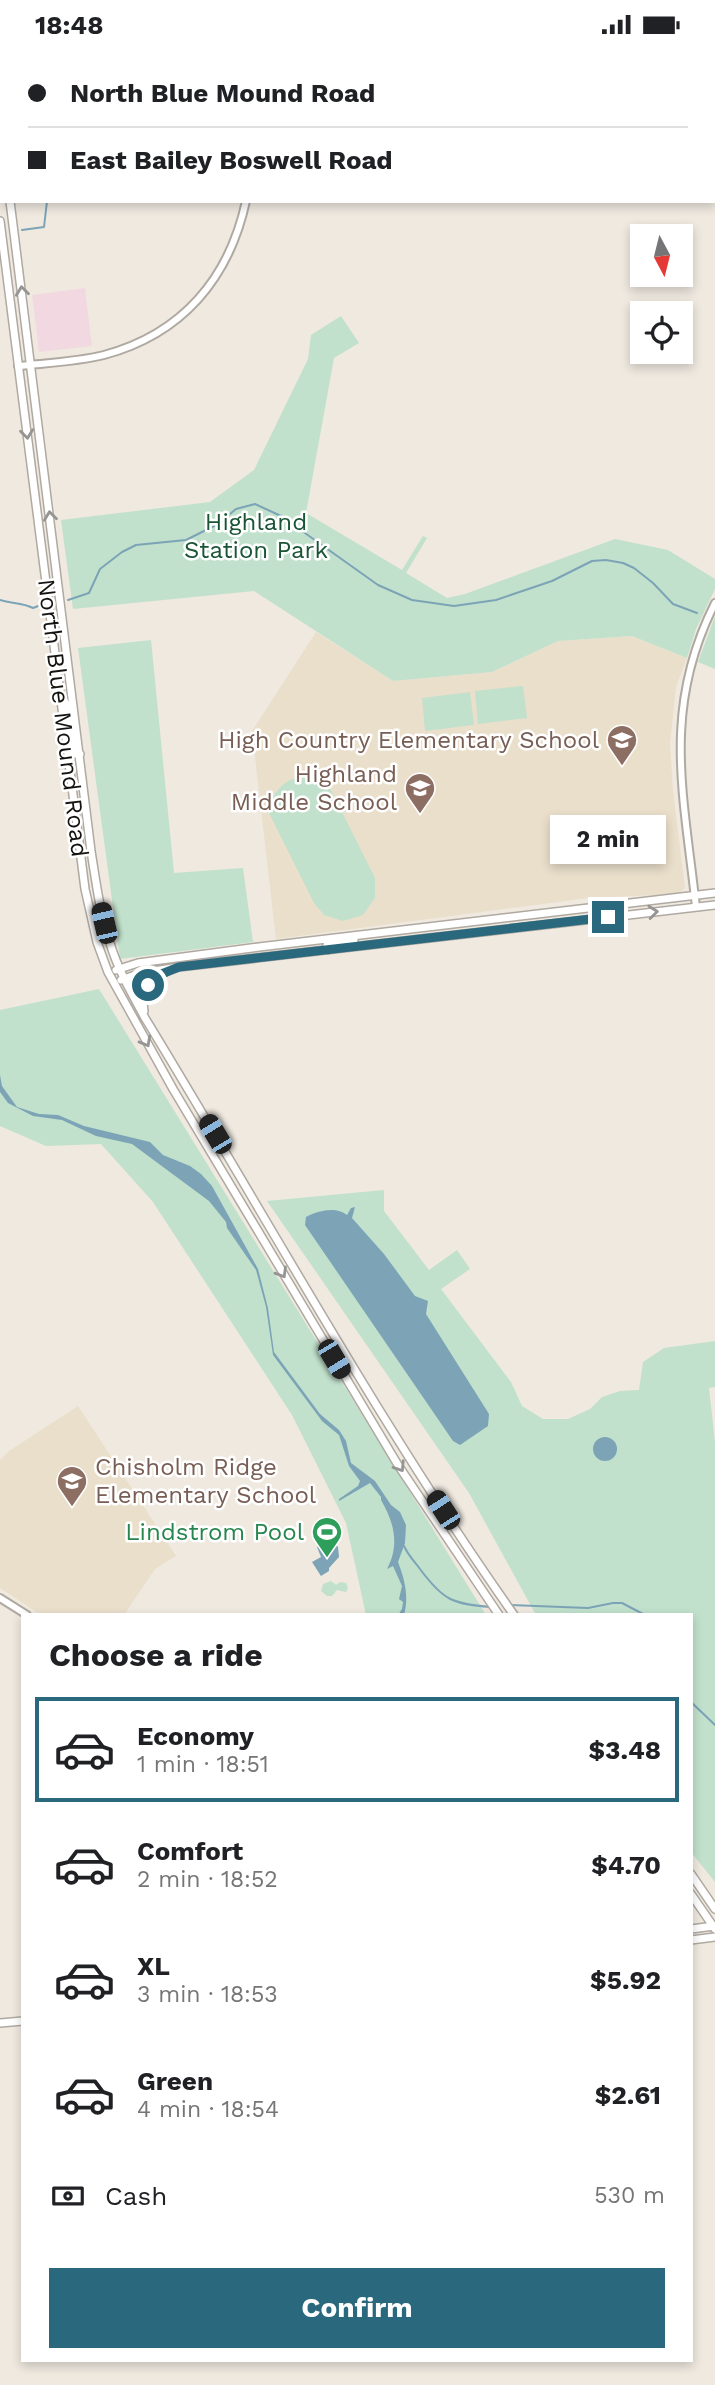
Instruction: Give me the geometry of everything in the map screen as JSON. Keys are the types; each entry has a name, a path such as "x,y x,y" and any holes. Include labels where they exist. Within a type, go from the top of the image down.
{"main road":[{"name":"North Blue Mound Road","path":"10,203 96,883 108,940 145,1019 410,1459 513,1613"},
{"name":"North Blue Mound Road","path":"0,221 85,889 97,942 108,972 228,1183 398,1465 498,1613"},
{"path":"60,691 66,704 73,750 75,754 80,754"},
{"path":"108,972 138,963 715,893"},
{"path":"114,982 141,973 179,967 715,905"},
{"path":"583,909 584,920"},
{"path":"547,913 548,924"},
{"path":"374,945 382,940 407,937 412,929"},
{"path":"328,950 327,945 356,940 371,933"},
{"path":"145,1019 142,1000 148,985 159,975 179,967"},
{"path":"228,1183 241,1176"},
{"path":"693,1877 715,1909"},
{"path":"693,1897 714,1927 693,1929"},
{"path":"693,1940 715,1937"},
{"path":"0,2023 21,2021"}],"street":[{"path":"18,366 107,354 150,337 172,323 191,307 215,279 234,243 245,203"},
{"path":"696,908 681,780 680,734 689,671 700,635 715,603"},
{"path":"0,1598 24,1613"}],"shaded area":[{"path":"85,288 92,346 39,352 32,295"},
{"name":"Highland Middle School","path":"316,632 393,681 492,672 558,641 632,636 687,658 676,687 670,744 685,888 678,894 589,898 276,939 252,731"},
{"name":"Chisholm Ridge Elementary School","path":"78,1406 176,1556 155,1569 125,1613 38,1613 0,1588 0,1460 9,1451"}],"green space":[{"name":"Highland Station Park","path":"341,316 359,343 334,358 306,513 402,570 423,536 427,538 406,573 447,598 465,594 615,539 668,550 715,579 715,589 696,629 687,658 632,636 558,641 492,672 393,681 254,591 73,609 61,520 210,502 254,470 308,359 311,335"},
{"path":"715,616 715,669 698,662"},
{"path":"151,640 174,873 243,868 253,942 120,959 78,648"},
{"path":"523,686 527,718 478,724 475,691"},
{"path":"470,692 474,725 425,731 422,698"},
{"path":"305,776 320,780 331,790 375,878 375,898 363,915 343,921 324,915 314,903 266,807 271,805 275,794 283,785"},
{"path":"99,989 485,1613 366,1613 346,1523 292,1415 153,1202 101,1144 46,1146 0,1126 0,1010"},
{"path":"384,1190 384,1211 429,1270 457,1250 470,1269 441,1289 511,1382 522,1406 543,1419 568,1419 590,1409 602,1397 620,1391 639,1390 643,1362 664,1348 715,1341 715,1387 709,1388 715,1442 715,1882 693,1854 693,1613 535,1613 469,1493 267,1201"},
{"path":"331,1581 336,1585 340,1582 346,1583 346,1592 337,1590 332,1596 327,1596 321,1591 323,1584"}],"water":[{"path":"0,1075 2,1086 17,1107 39,1114 58,1115 84,1126 150,1142 163,1155 190,1166 212,1186 258,1269 268,1308 274,1352 320,1414 339,1430 346,1441 351,1463 375,1481 391,1505 400,1512 406,1525 405,1543 398,1562 405,1589 404,1613 399,1613 403,1602 399,1599 402,1586 393,1566 387,1569 393,1551 394,1534 381,1497 370,1483 339,1501 358,1486 360,1481 349,1466 339,1435 322,1421 273,1355 266,1307 256,1270 227,1228 226,1222 209,1201 132,1144 96,1136 62,1120 33,1116 8,1103 0,1092"},
{"path":"355,1207 352,1218 384,1254 415,1296 428,1301 426,1314 489,1414 488,1426 460,1445 453,1441 305,1225 306,1217 316,1213 332,1210 347,1215 351,1208"},
{"path":"605,1437 614,1440 617,1449 614,1458 605,1461 596,1458 593,1449 596,1440"},
{"name":"Lindstrom Pool","path":"333,1540 338,1547 339,1557 329,1571 321,1576 312,1562 321,1557 317,1547"}],"waterway":[{"path":"22,230 44,227 47,203"},
{"path":"68,600 89,593 100,569 122,552 136,545 186,540 218,524 236,509 255,504 281,516 378,585 412,600 454,606 496,600 552,581 592,561 606,560 634,568 673,604 697,613"},
{"path":"0,600 33,608 46,603"},
{"path":"404,1546 435,1588 449,1599 491,1607"},
{"path":"510,1605 588,1608 622,1603 641,1613"},
{"path":"693,1704 715,1725"}],"place":[{"name":"High Country Elementary School","path":"622,767"},
{"name":"Highland Middle School","path":"420,815"},
{"name":"Chisholm Ridge Elementary School","path":"72,1508"},
{"name":"Lindstrom Pool","path":"327,1559"}],"route":[{"path":"148,985 152,979 179,967 608,917"}]}
